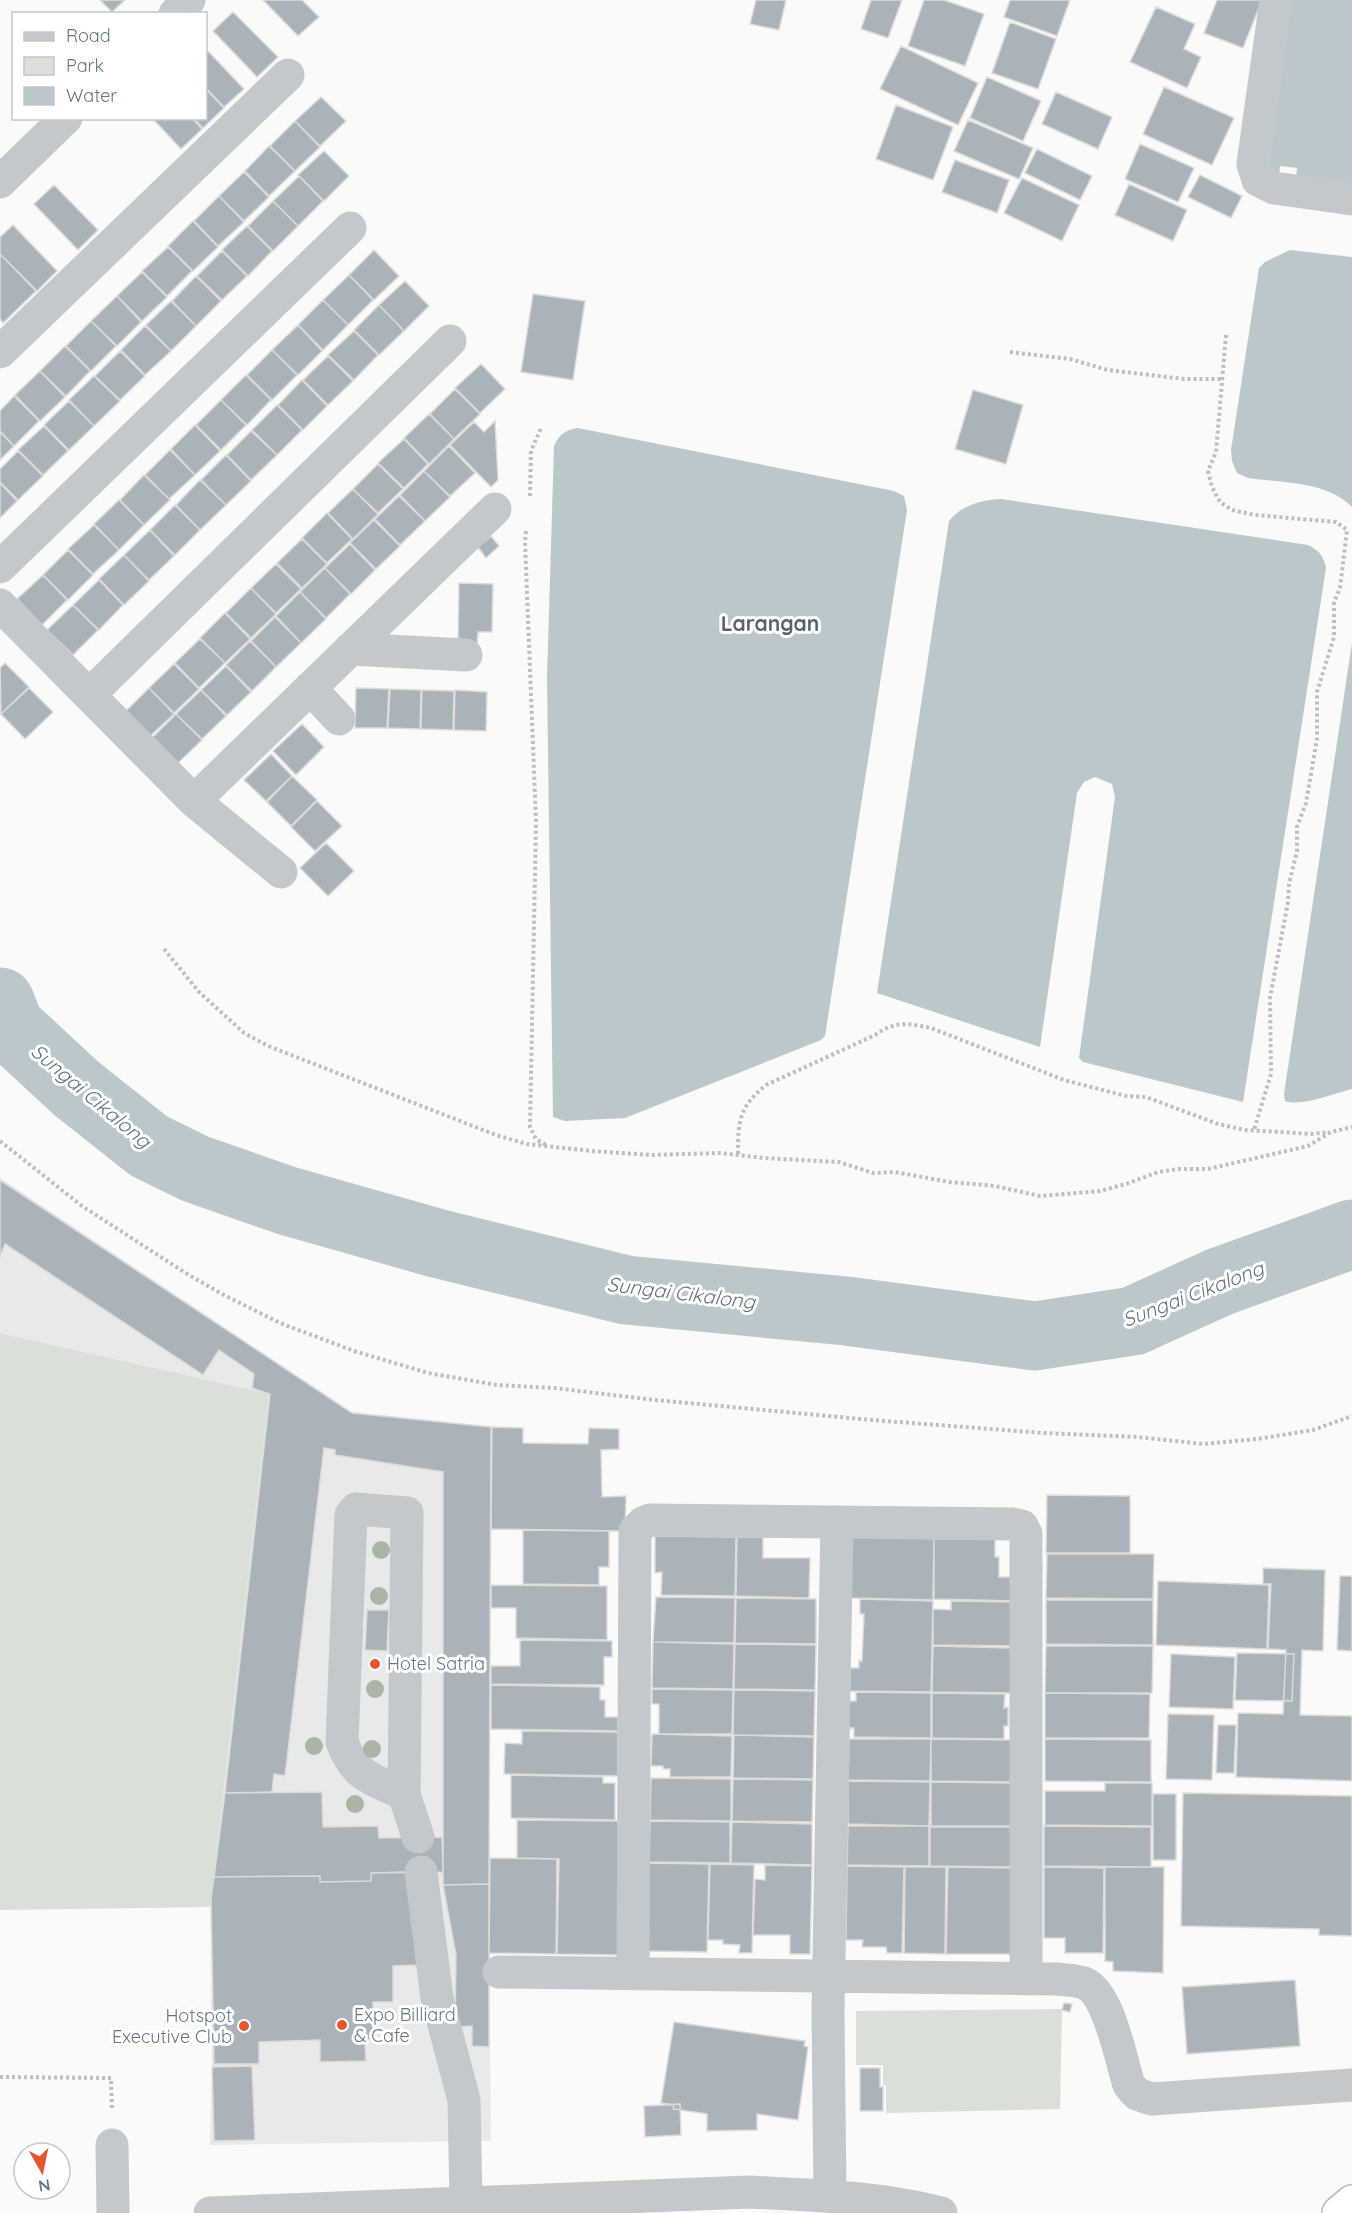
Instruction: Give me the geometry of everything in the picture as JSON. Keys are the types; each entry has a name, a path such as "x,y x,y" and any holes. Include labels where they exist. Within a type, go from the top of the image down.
{"highway":[{"path":"1339,2213 1352,2202"}],"street":[{"path":"177,12 189,0"},
{"path":"1276,0 1253,164 1258,180 1274,188 1352,199"},
{"path":"0,352 288,75"},
{"path":"0,182 64,120"},
{"path":"0,567 350,228"},
{"path":"89,694 450,341"},
{"path":"194,801 495,509"},
{"path":"0,605 194,801 281,872"},
{"path":"350,649 466,655"},
{"path":"310,688 339,719"},
{"path":"404,1794 363,1775 349,1760 342,1742 351,1515 356,1509 402,1511 407,1517 404,1794 418,1837"},
{"path":"633,1974 635,1531 650,1520 1013,1524 1022,1526 1025,1530 1026,1978"},
{"path":"830,2196 830,1977 837,1522"},
{"path":"421,1872 437,1998 464,2100 466,2202"},
{"path":"499,1972 1056,1979 1085,1983 1097,1993 1106,2009 1129,2085 1137,2094 1152,2099 1352,2085"},
{"path":"112,2156 113,2213"},
{"path":"210,2213 749,2192 830,2196 916,2207 941,2213"}],"path":[{"path":"1226,335 1216,452 1208,471 1212,487 1220,502 1232,510 1255,515 1336,522 1347,530 1340,588 1334,602 1334,638 1317,692 1317,739 1306,803 1297,827 1297,851 1289,884 1288,902 1270,998 1271,1074 1254,1130"},
{"path":"1010,352 1070,359 1108,370 1184,379 1224,379"},
{"path":"530,505 531,451 541,428"},
{"path":"527,523 525,542 536,822 530,1127 536,1139 550,1148"},
{"path":"164,949 199,992 244,1033 268,1046 496,1135 550,1148 651,1155 738,1154 764,1158 838,1162 873,1173 895,1172 949,1182 995,1186 1040,1196 1100,1191 1158,1172 1179,1168 1208,1169 1308,1146 1331,1132"},
{"path":"738,1154 738,1126 743,1110 752,1097 766,1085 875,1035 889,1025 909,1023 931,1028 1064,1080 1099,1087 1126,1096 1146,1097 1218,1124 1254,1130 1311,1134 1352,1127"},
{"path":"0,1141 82,1206 220,1293 280,1323 354,1350 429,1373 496,1385 554,1388 655,1400 872,1420 1044,1433 1137,1437 1204,1444 1313,1430 1352,1416"},
{"path":"0,2077 111,2078 112,2156"}],"shaded area":[{"path":"0,1178 352,1412 491,1427 489,1953 491,2141 210,2145 212,2063 210,1899 269,1394 0,1333"}],"green space":[{"path":"0,1333 269,1394 210,1907 0,1910"},
{"path":"1062,2009 1060,2109 886,2113 883,2065 856,2065 856,2011"}],"water":[{"path":"1290,0 1352,0 1352,187 1296,178 1297,168 1280,166 1279,176 1267,167"},
{"path":"1290,250 1352,257 1352,507 1342,498 1317,488 1248,478 1237,473 1232,461 1231,450 1259,268 1265,262"},
{"path":"578,428 894,491 904,496 907,510 825,1036 821,1040 625,1118 565,1121 553,1117 547,678 554,446 564,433"},
{"path":"1001,499 1308,545 1315,549 1324,560 1326,568 1243,1102 1083,1062 1079,1058 1115,797 1112,784 1095,777 1084,782 1077,793 1040,1047 877,993 949,521 972,504"},
{"path":"1352,643 1352,1089 1309,1101 1292,1102 1285,1101 1284,1094"}],"building":[{"path":"100,0 125,0 112,12"},
{"path":"263,0 302,0 319,17 298,36"},
{"path":"756,0 786,0 779,30 750,24"},
{"path":"871,0 902,0 888,38 861,29"},
{"path":"924,0 944,0 984,14 965,66 908,46"},
{"path":"1010,0 1070,0 1057,36 1004,17"},
{"path":"1217,0 1262,0 1243,48 1204,33"},
{"path":"1156,7 1195,24 1184,49 1201,57 1187,88 1130,62"},
{"path":"233,12 278,57 257,77 213,31"},
{"path":"1010,22 1056,39 1038,89 992,73"},
{"path":"901,46 978,83 958,125 880,89"},
{"path":"207,50 244,89 224,107 207,89"},
{"path":"987,77 1041,101 1023,141 970,118"},
{"path":"1164,87 1234,118 1212,165 1143,134"},
{"path":"207,90 224,108 203,128 195,120 207,120"},
{"path":"1056,92 1112,117 1098,149 1042,124"},
{"path":"321,97 346,121 320,146 295,121"},
{"path":"896,105 953,127 933,180 876,159"},
{"path":"154,120 194,120 202,129 181,149"},
{"path":"968,120 1033,148 1019,179 954,151"},
{"path":"295,121 320,147 295,171 270,146"},
{"path":"1140,144 1194,168 1178,202 1125,179"},
{"path":"269,146 295,171 269,196 245,171"},
{"path":"1037,149 1092,176 1080,200 1025,173"},
{"path":"324,151 349,176 324,201 298,175"},
{"path":"955,160 1009,180 997,213 942,192"},
{"path":"244,172 269,197 244,221 219,196"},
{"path":"1200,175 1242,196 1231,218 1188,197"},
{"path":"299,176 323,201 298,226 273,201"},
{"path":"1022,178 1079,205 1062,241 1004,213"},
{"path":"1129,184 1187,210 1173,241 1115,215"},
{"path":"54,185 98,230 78,250 34,204"},
{"path":"219,196 244,222 218,246 194,221"},
{"path":"273,201 298,226 273,251 248,226"},
{"path":"193,221 218,247 193,271 168,246"},
{"path":"13,225 57,271 37,291 0,254 0,237"},
{"path":"247,226 272,251 248,276 222,250"},
{"path":"168,247 192,271 167,296 142,271"},
{"path":"374,250 399,276 374,300 349,275"},
{"path":"222,251 247,276 222,300 197,276"},
{"path":"0,254 36,291 3,323 0,319"},
{"path":"142,272 167,297 142,321 117,296"},
{"path":"349,275 373,300 348,325 323,300"},
{"path":"196,276 221,301 196,326 172,301"},
{"path":"405,281 429,306 404,331 379,305"},
{"path":"533,294 585,301 573,380 521,372"},
{"path":"117,296 141,322 117,346 91,321"},
{"path":"323,300 348,325 323,350 298,325"},
{"path":"171,301 196,326 171,351 146,325"},
{"path":"379,305 404,331 379,355 354,330"},
{"path":"91,321 116,346 91,371 66,346"},
{"path":"298,325 322,351 298,375 272,350"},
{"path":"145,326 171,351 145,375 121,350"},
{"path":"354,331 378,355 354,380 328,355"},
{"path":"65,346 90,371 66,396 40,371"},
{"path":"272,350 297,375 272,400 247,375"},
{"path":"120,351 145,376 120,400 95,376"},
{"path":"328,356 353,381 328,405 303,380"},
{"path":"481,364 505,389 480,413 455,388"},
{"path":"40,371 65,397 40,421 15,395"},
{"path":"246,375 271,400 247,425 221,400"},
{"path":"94,376 120,401 94,426 69,400"},
{"path":"302,380 327,406 303,430 278,405"},
{"path":"455,389 480,414 454,439 430,414"},
{"path":"973,390 1023,405 1006,464 955,449"},
{"path":"14,396 39,421 14,446 0,431 0,411"},
{"path":"221,400 246,425 221,450 196,425"},
{"path":"69,401 94,426 69,450 44,425"},
{"path":"277,405 302,430 277,455 252,430"},
{"path":"429,414 454,439 429,464 404,438"},
{"path":"495,421 498,480 491,487 450,445 474,422 484,432"},
{"path":"195,425 220,451 195,475 171,449"},
{"path":"44,426 68,451 43,475 18,450"},
{"path":"251,431 277,455 251,480 227,455"},
{"path":"0,432 14,446 0,460"},
{"path":"404,439 428,464 404,488 378,463"},
{"path":"449,446 475,473 450,496 424,471"},
{"path":"170,450 195,475 169,499 145,475"},
{"path":"18,451 43,476 18,500 0,482 0,469"},
{"path":"226,455 251,481 226,505 201,480"},
{"path":"378,464 403,489 378,513 353,489"},
{"path":"424,471 450,497 425,521 400,495"},
{"path":"144,475 170,500 144,525 120,500"},
{"path":"200,480 226,505 200,530 176,505"},
{"path":"0,483 17,501 0,518"},
{"path":"353,489 378,514 353,539 328,513"},
{"path":"399,496 425,521 400,545 375,519"},
{"path":"119,500 144,525 119,550 94,524"},
{"path":"175,505 200,530 175,555 150,530"},
{"path":"327,513 352,539 327,563 302,538"},
{"path":"374,520 400,546 376,569 350,543"},
{"path":"94,525 119,550 93,574 68,549"},
{"path":"150,530 174,556 149,580 124,555"},
{"path":"491,536 499,546 486,558 478,547"},
{"path":"302,539 327,564 302,588 277,563"},
{"path":"350,544 375,570 351,594 325,568"},
{"path":"68,550 93,575 68,600 43,575"},
{"path":"124,555 149,581 124,605 99,579"},
{"path":"276,564 301,589 276,613 251,588"},
{"path":"325,568 350,594 326,618 300,592"},
{"path":"43,575 67,600 42,625 17,599"},
{"path":"99,580 123,605 99,630 73,605"},
{"path":"459,583 493,584 492,632 478,632 477,645 458,644"},
{"path":"251,588 276,614 251,638 226,613"},
{"path":"300,592 326,619 301,643 276,616"},
{"path":"73,605 98,630 73,655 47,630"},
{"path":"225,613 250,639 225,663 200,638"},
{"path":"275,617 301,643 276,667 251,641"},
{"path":"200,639 225,663 199,688 175,663"},
{"path":"250,641 276,667 252,691 226,665"},
{"path":"5,663 29,687 1,714 0,668"},
{"path":"174,664 199,689 174,713 149,688"},
{"path":"226,666 251,692 227,715 201,690"},
{"path":"29,688 53,712 25,739 1,714"},
{"path":"149,688 174,714 148,738 124,713"},
{"path":"356,688 389,689 387,728 355,728"},
{"path":"390,689 421,690 420,729 388,728"},
{"path":"201,690 226,716 202,739 176,714"},
{"path":"422,690 454,691 453,730 421,729"},
{"path":"455,690 487,692 486,731 454,730"},
{"path":"176,714 202,740 177,764 152,738"},
{"path":"302,724 324,747 296,775 273,751"},
{"path":"271,754 292,776 266,801 244,780"},
{"path":"292,776 317,800 291,826 267,802"},
{"path":"317,801 342,826 315,851 291,827"},
{"path":"326,843 354,871 328,896 300,868"},
{"path":"0,1180 352,1413 491,1427 489,1884 443,1885 443,1472 335,1455 335,1450 324,1448 285,1776 274,1774 272,1792 225,1793 270,1394 252,1388 254,1374 219,1350 203,1375 5,1244 0,1257"},
{"path":"492,1427 523,1428 523,1443 588,1444 589,1428 619,1429 619,1449 601,1450 602,1497 626,1496 625,1531 491,1529"},
{"path":"1047,1495 1130,1496 1130,1553 1046,1553"},
{"path":"523,1530 609,1531 609,1567 599,1567 599,1585 523,1584"},
{"path":"655,1536 736,1537 735,1596 661,1595 662,1572 655,1573"},
{"path":"852,1536 934,1536 933,1600 851,1598"},
{"path":"737,1537 763,1537 763,1558 810,1558 809,1598 736,1596"},
{"path":"934,1537 995,1538 995,1557 999,1557 999,1577 1016,1577 1016,1601 934,1599"},
{"path":"1047,1554 1154,1554 1153,1599 1046,1598"},
{"path":"1263,1568 1325,1570 1323,1651 1302,1650 1300,1715 1352,1716 1352,1781 1236,1777 1238,1713 1283,1714 1286,1650 1268,1649 1271,1584 1263,1584"},
{"path":"1340,1576 1352,1576 1352,1651 1337,1650"},
{"path":"1158,1581 1269,1585 1267,1649 1156,1645"},
{"path":"491,1585 607,1586 607,1640 516,1638 516,1608 491,1608"},
{"path":"656,1597 735,1598 734,1643 653,1642"},
{"path":"736,1598 816,1599 816,1644 735,1643"},
{"path":"860,1599 933,1601 931,1692 850,1691 850,1668 859,1668 859,1660 862,1661 864,1614 860,1614"},
{"path":"1046,1600 1153,1600 1153,1645 1046,1644"},
{"path":"951,1601 1016,1602 1015,1646 933,1645 933,1609 951,1610"},
{"path":"367,1610 389,1610 387,1651 365,1650"},
{"path":"520,1640 612,1641 612,1657 604,1657 604,1685 491,1684 491,1666 520,1666"},
{"path":"653,1642 734,1644 733,1689 652,1688"},
{"path":"735,1644 816,1645 815,1690 734,1689"},
{"path":"933,1646 1013,1648 1013,1693 932,1692"},
{"path":"1046,1646 1153,1646 1152,1693 1045,1693"},
{"path":"1237,1653 1294,1654 1292,1701 1235,1700"},
{"path":"1171,1654 1235,1657 1233,1709 1169,1707"},
{"path":"491,1685 600,1687 600,1700 605,1700 605,1717 618,1717 618,1731 491,1729"},
{"path":"652,1689 733,1690 732,1734 659,1734 659,1704 652,1704"},
{"path":"734,1690 815,1691 814,1736 733,1735"},
{"path":"856,1692 931,1693 931,1738 854,1737 854,1728 849,1728 849,1701 856,1701"},
{"path":"932,1693 1005,1694 1004,1708 1008,1707 1008,1726 1004,1726 1004,1739 932,1738"},
{"path":"1045,1693 1150,1694 1149,1738 1045,1738"},
{"path":"1168,1714 1214,1715 1212,1780 1166,1779"},
{"path":"1218,1725 1236,1725 1234,1773 1216,1773"},
{"path":"522,1731 618,1732 618,1776 504,1774 505,1743 522,1744"},
{"path":"652,1734 732,1736 731,1777 670,1777 670,1769 663,1769 663,1766 651,1766"},
{"path":"734,1735 814,1737 813,1779 733,1778"},
{"path":"849,1739 931,1739 930,1781 848,1780"},
{"path":"931,1739 1014,1740 1013,1782 931,1781"},
{"path":"1045,1739 1151,1740 1151,1782 1045,1781"},
{"path":"511,1775 603,1777 603,1783 615,1783 615,1820 511,1818"},
{"path":"651,1778 731,1779 731,1821 650,1820"},
{"path":"733,1779 813,1780 812,1822 732,1821"},
{"path":"848,1781 930,1782 929,1826 848,1824"},
{"path":"931,1782 1013,1783 1013,1826 931,1826"},
{"path":"1105,1783 1152,1783 1152,1826 1045,1825 1045,1791 1105,1791"},
{"path":"322,1792 323,1827 378,1826 379,1838 442,1837 443,1872 371,1873 371,1881 320,1882 320,1876 214,1877 225,1793"},
{"path":"1183,1793 1352,1796 1352,1936 1319,1935 1319,1929 1181,1926"},
{"path":"1153,1794 1176,1794 1176,1860 1153,1860"},
{"path":"517,1820 618,1821 618,1955 557,1954 559,1859 517,1858"},
{"path":"650,1821 730,1822 730,1863 649,1862"},
{"path":"732,1822 812,1824 812,1865 731,1863"},
{"path":"848,1826 929,1826 929,1866 847,1865"},
{"path":"1044,1826 1151,1827 1151,1867 1044,1866"},
{"path":"930,1827 1013,1827 1012,1867 930,1866"},
{"path":"490,1858 557,1859 556,1954 489,1953"},
{"path":"649,1863 709,1864 707,1952 648,1951"},
{"path":"710,1864 754,1865 752,1953 739,1953 740,1945 723,1944 723,1940 708,1940"},
{"path":"765,1865 812,1866 810,1954 790,1954 790,1935 753,1935 755,1879 765,1880"},
{"path":"847,1866 904,1867 902,1953 887,1953 886,1947 862,1947 863,1940 846,1940"},
{"path":"905,1867 946,1867 945,1954 904,1953"},
{"path":"948,1867 1012,1868 1011,1954 946,1954"},
{"path":"1044,1867 1104,1868 1103,1953 1065,1953 1065,1938 1044,1938"},
{"path":"1105,1867 1164,1867 1163,1973 1113,1971 1113,1962 1105,1961"},
{"path":"409,1872 417,1965 393,1966 393,2002 373,2002 373,2040 365,2040 366,2061 320,2062 320,2040 259,2042 259,2064 214,2064 211,1899 214,1877 320,1876 320,1882 371,1881 371,1873"},
{"path":"489,1884 489,2047 472,2046 472,2026 455,2027 456,1955 443,1885"},
{"path":"1295,1980 1300,2046 1187,2054 1182,1987"},
{"path":"1064,2003 1072,2004 1070,2012 1062,2010"},
{"path":"674,2022 805,2041 804,2046 808,2047 798,2120 757,2114 757,2130 707,2131 707,2114 673,2109 674,2105 661,2103"},
{"path":"252,2066 255,2140 214,2141 212,2067"},
{"path":"860,2068 880,2068 883,2111 860,2111"},
{"path":"680,2104 681,2135 645,2137 644,2106"}],"waterway":[{"name":"Sungai Cikalong","path":"0,1002 10,1027 77,1089 149,1146 196,1169 288,1201 436,1243 626,1290 846,1311 1035,1336 1133,1321 1219,1282 1352,1234"}],"place":[{"name":"Hotel Satria","path":"375,1664"},
{"name":"Expo Billiard & Cafe","path":"342,2025"},
{"name":"Hotspot Executive Club","path":"244,2026"}],"district":[{"name":"Larangan","path":"770,624"}]}
